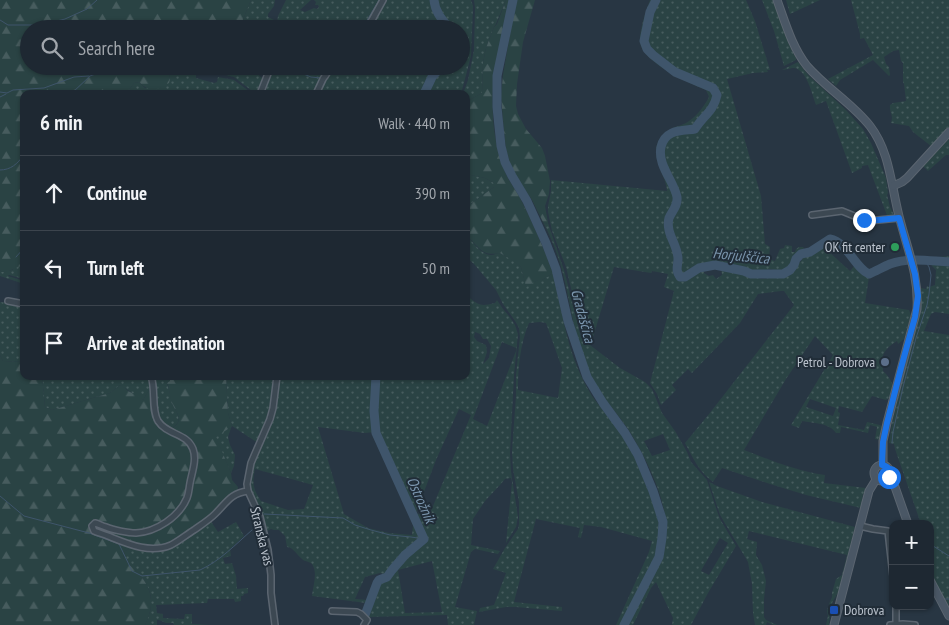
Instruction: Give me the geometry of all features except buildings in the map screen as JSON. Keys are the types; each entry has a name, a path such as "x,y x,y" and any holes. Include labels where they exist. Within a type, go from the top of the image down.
{"street":[{"path":"372,20 383,0"},
{"path":"777,0 790,36 801,58 815,75 857,111 876,134 888,162 899,218 913,266 917,284 916,309 887,423 883,442 882,465"},
{"path":"262,90 267,75"},
{"path":"318,90 326,75"},
{"path":"892,186 907,178 949,132"},
{"path":"812,215 842,211 868,221 899,218"},
{"path":"8,301 20,303"},
{"path":"152,380 157,419 166,429 186,439 191,444 194,452 195,461 186,499 170,520 159,527 135,533 95,523 92,526 94,530 137,547 163,548 172,545 215,515 225,502 233,496 248,490"},
{"name":"Stranska vas","path":"275,625 269,555 260,517 247,484 256,450 272,414 276,380"},
{"path":"889,477 884,480 877,478 874,474 876,468 880,465 885,465 889,469 889,477 895,487 907,520"},
{"path":"834,625 869,491 877,478"},
{"path":"860,526 873,530 888,531 892,565"},
{"path":"934,588 949,616"},
{"path":"896,610 894,625 914,625"},
{"path":"332,611 358,612 367,620 364,625"}],"green space":[{"path":"0,0 251,0 243,20 20,20 20,75 169,75 170,79 169,83 154,90 143,86 139,82 134,83 129,90 20,90 20,266 8,271 2,272 0,270"},
{"path":"251,0 275,0 274,6 268,14 268,17 274,20 243,20"},
{"path":"286,0 311,0 300,10 305,12 319,7 315,5 316,2 314,0 381,0 370,20 278,20"},
{"path":"384,0 471,0 473,6 470,60 470,20 372,20"},
{"path":"474,0 506,0 486,48 483,63 482,93 470,100 470,90 464,90 470,75 474,50"},
{"path":"506,0 510,0 494,74 493,110 495,134 505,173 519,196 553,273 526,287 521,267 500,253 484,252 470,239 470,205 494,187 494,183 485,178 470,175 470,100 482,93 483,63 486,48"},
{"path":"516,0 535,0 523,42 516,106 526,129 542,148 545,156 550,181 549,194 545,206 548,223 544,224 532,200 515,175 506,149 501,96"},
{"path":"650,0 746,0 755,21 770,70 767,70 768,72 753,73 727,79 761,196 765,244 770,247 769,259 775,261 780,249 784,248 785,245 792,246 792,252 795,252 799,247 803,247 805,250 799,253 788,268 784,270 770,269 765,272 753,273 752,276 761,279 789,276 805,256 833,244 828,251 850,271 856,264 864,275 869,277 865,303 909,310 911,315 904,339 898,344 897,341 887,349 881,365 891,381 893,389 890,396 886,400 872,396 862,412 839,406 838,425 864,430 867,422 880,425 883,427 881,440 875,439 877,427 870,425 868,433 841,427 840,433 836,433 830,427 816,423 802,421 799,428 791,425 833,355 815,336 786,379 744,450 794,468 825,475 824,483 866,488 861,508 806,495 722,468 713,482 700,469 685,443 794,305 784,291 758,294 740,323 692,373 688,369 672,385 676,390 661,405 650,383 674,291 664,287 668,274 614,267 591,344 582,335 566,267 552,231 548,212 551,180 667,191 656,155 656,147 668,131 693,118 709,97 706,90 667,71 643,50 640,42 641,33","holes":["709,267 721,268 722,275 716,279 713,275 709,276 704,273 704,270","810,399 836,408 833,416 806,407"]},
{"path":"762,0 775,0 791,49 796,58 796,60 784,66 774,31"},
{"path":"786,0 820,0 790,14"},
{"path":"851,0 949,0 949,129 936,144 931,146 913,132 909,126 891,123 890,105 906,101 903,63 899,50 893,51 884,57 889,67 889,76 873,60 840,80 836,86 828,79 873,55 864,38 860,39"},
{"path":"798,62 808,75 846,110 863,129 886,178 887,195 893,217 888,218 868,165 862,166 862,168 852,173 826,101 816,105 806,78 799,70 794,68 782,70"},
{"path":"169,75 196,75 196,78 214,83 217,82 218,77 234,80 248,90 129,90 134,83 139,82 145,88 160,88 170,79"},
{"path":"260,75 265,79 261,90 251,90 234,77 229,76"},
{"path":"269,75 326,75 317,90 264,90"},
{"path":"328,75 466,75 462,90 320,90"},
{"path":"949,139 949,155 946,155 928,171 923,166"},
{"path":"470,175 485,178 494,183 494,187 470,205"},
{"path":"548,223 564,270 581,337 620,368 645,382 652,389 662,413 675,431 691,462 707,480 720,519 736,546 691,625 672,625 673,618 656,582 651,588 633,625 628,625 653,577 664,548 666,535 665,515 658,489 641,451 628,429 603,397 591,376 577,335 559,261 544,224","holes":["663,434 670,450 652,456 644,441","720,538 728,543 709,575 701,571"]},
{"path":"470,240 487,254 500,253 513,260 521,267 526,286 542,280 553,273 566,334 578,369 592,396 623,437 646,482 657,514 659,542 649,573 620,625 616,625 649,552 652,541 601,527 584,525 581,538 578,537 580,528 536,519 514,602 562,607 562,611 506,607 479,612 480,608 494,605 506,573 493,569 518,529 519,524 519,502 512,451 520,337 519,328 496,290 470,260","holes":["529,323 546,323 562,368 558,398 518,390 520,356 523,339"]},
{"path":"949,256 949,314 935,312 931,314 924,331 949,335 949,612 934,583 934,520 920,520 894,444 889,443 892,423 919,315 921,288 926,289 927,286 935,285 936,270 931,263 939,257"},
{"path":"20,266 20,278 8,276 20,280 20,283 0,276 0,270 2,272"},
{"path":"470,298 482,305 495,303 497,300 515,325 518,334 510,453 518,517 516,527 506,543 511,478 505,479 485,501 473,519 471,545 500,551 498,554 475,549 471,552 455,607 477,611 474,625 448,625 447,615 369,617 362,612 366,603 312,596 315,575 312,564 303,560 287,547 285,536 279,530 271,529 265,532 249,488 252,464 266,434 274,407 278,380 470,380","holes":["475,332 480,334 483,339 487,339 491,346 489,358 483,364 487,352 486,345 477,341 474,337","502,342 516,348 487,426 473,419","459,409 471,415 428,518 416,513 436,460","318,427 365,433 375,432 411,515 412,535 389,533 368,528 344,514","255,469 313,485 304,509 288,510 261,501 254,486","432,561 442,612 405,613 398,570","380,573 385,576 377,580 368,600 355,599 365,577"]},
{"path":"0,302 20,304 20,362 3,361 0,355"},
{"path":"0,355 3,361 20,362 20,380 42,380 45,407 52,410 110,393 120,385 143,400 149,390 152,389 156,410 160,413 160,421 172,428 179,419 171,401 167,383 170,380 226,380 228,413 232,426 216,437 231,473 232,480 238,487 237,493 197,529 171,548 150,551 131,548 125,551 123,558 141,576 151,596 150,613 145,625 0,625"},
{"path":"42,380 150,380 152,389 149,390 143,400 120,385 110,393 52,410 45,407"},
{"path":"155,380 170,380 167,384 179,419 172,428 160,421 156,410"},
{"path":"226,380 275,380 271,410 258,443 232,426 228,413"},
{"path":"231,428 228,437 235,455 231,473 215,436"},
{"path":"709,482 762,502 855,527 839,591 832,603 829,625 826,625 827,611 836,579 842,575 847,555 749,531 747,539 757,542 756,555 762,565 766,581 764,617 766,620 777,625 767,622 766,625 755,625 752,584 748,562 720,515"},
{"path":"210,520 218,532 236,522 244,536 230,549 231,556 223,558 225,564 232,563 237,589 248,588 248,593 241,596 241,601 235,602 234,599 208,599 207,603 156,605 157,613 163,614 163,618 184,619 185,614 192,614 192,624 209,625 174,625 173,623 157,620 157,625 145,625 150,613 151,596 141,576 123,558 125,551 131,548 139,550 171,548"}],"waterway":[{"path":"61,20 87,9 97,0"},
{"path":"367,20 379,0"},
{"name":"Ostrožnik","path":"434,0 443,20"},
{"name":"Gradaščica","path":"513,0 497,76 497,107 501,146 505,162 527,201 556,269 568,321 587,377 638,455 663,522 659,557 624,625"},
{"name":"Horjulščica","path":"656,0 650,12 644,41 647,49 675,72 713,88 717,95 711,109 695,129 670,134 663,141 661,147 661,160 677,197 677,203 668,223 676,249 678,259 677,270 680,277 685,277 699,268 715,265 751,274 783,274 790,270 801,254 810,252 830,239 841,245 860,267 869,274 897,262 920,260 949,262"},
{"path":"0,20 8,25 20,25"},
{"path":"75,90 93,75"},
{"path":"306,75 322,77"},
{"name":"Ostrožnik","path":"426,90 434,75"},
{"path":"0,92 7,93 13,90 44,88 74,77 89,76"},
{"path":"0,97 6,94"},
{"path":"0,170 14,166 20,160"},
{"path":"16,257 20,252"},
{"path":"892,443 903,387 929,294 931,275 925,260"},
{"name":"Ostrožnik","path":"365,615 379,580 387,577 405,555 424,539 376,433 374,411 376,380"},
{"path":"0,496 24,516 89,533 119,544 132,571 142,576 200,570 221,557 252,530"},
{"path":"264,514 343,518 355,525 390,535 424,539"},
{"path":"934,547 949,556"},
{"path":"944,599 949,599"}],"place":[{"name":"OK fit center","path":"895,247"},
{"name":"Petrol - Dobrova","path":"885,362"},
{"name":"Dobrova","path":"834,610"}],"route":[{"path":"864,220 899,218 917,284 918,296 915,317 883,442 882,465 888,467 889,477"}]}
